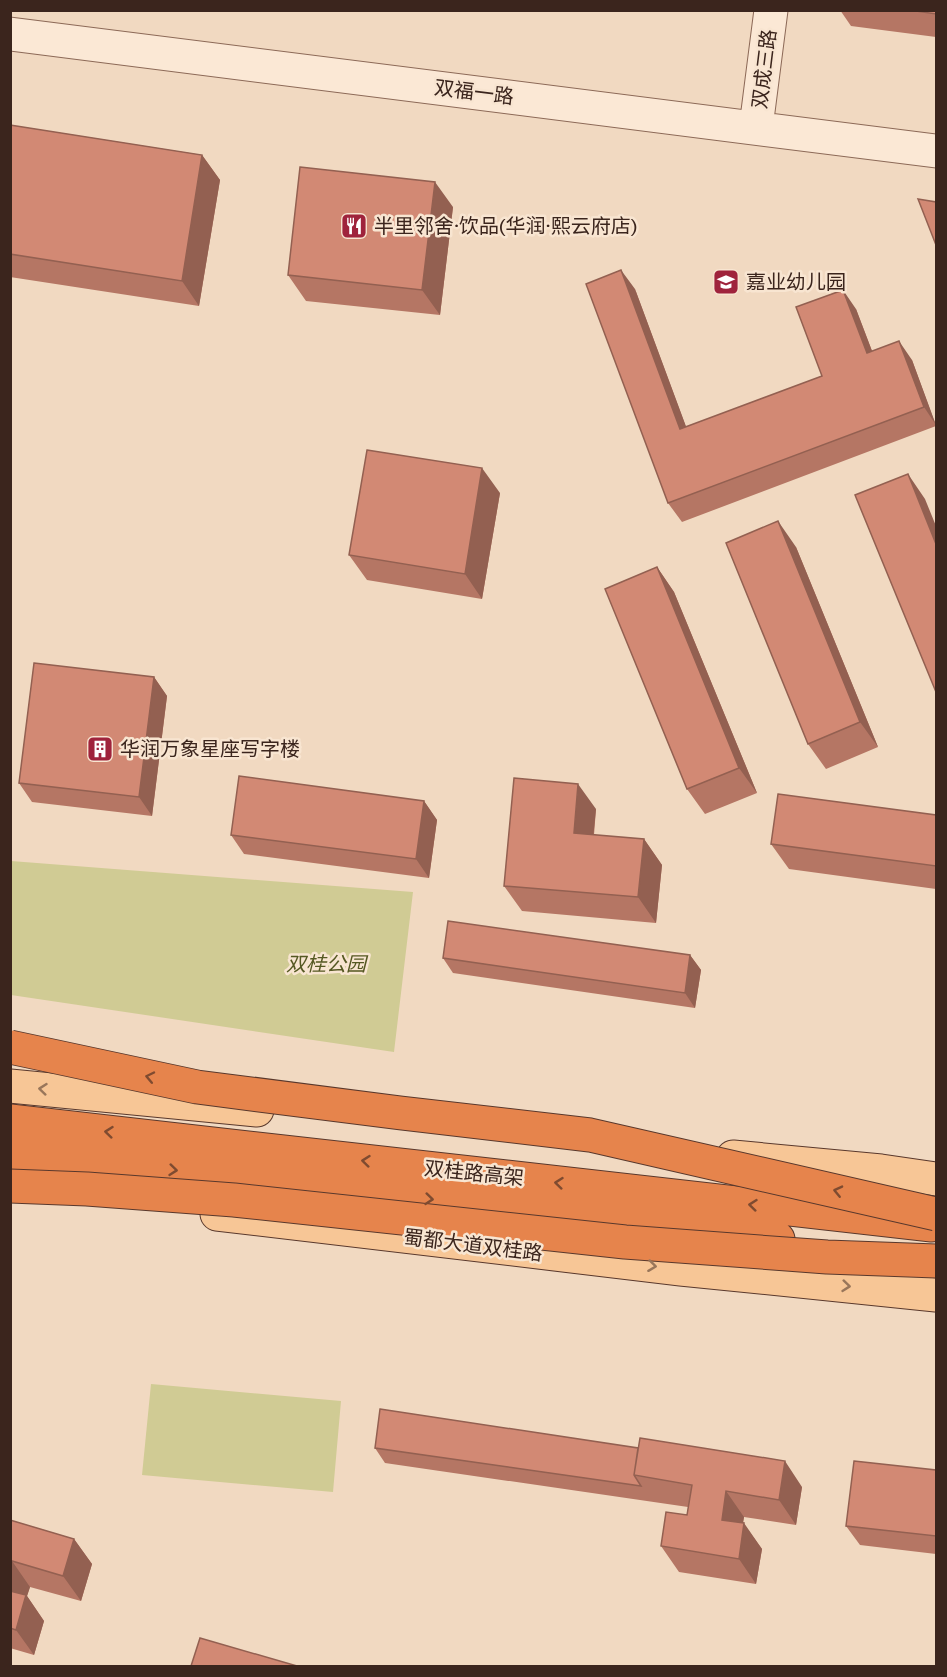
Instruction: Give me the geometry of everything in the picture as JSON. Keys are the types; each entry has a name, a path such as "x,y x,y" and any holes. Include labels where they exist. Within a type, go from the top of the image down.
{"highway":[{"path":"10,1047 197,1087 590,1135 936,1214"},
{"name":"双桂路高架","path":"10,1121 936,1225"},
{"name":"双桂路高架","path":"10,1152 936,1259"},
{"path":"10,1186 87,1189 234,1200 626,1242 827,1257 936,1259"}],"main road":[{"path":"10,1086 881,1171 936,1179"},
{"name":"蜀都大道双桂路","path":"10,1186 307,1226 681,1269 936,1295"}],"street":[{"name":"双成三路","path":"756,128 771,10"},
{"name":"双福一路","path":"10,33 936,151"}],"green space":[{"name":"双桂公园","path":"11,861 413,892 394,1052 11,995"},
{"path":"151,1384 341,1401 333,1492 142,1475"}],"building":[{"path":"909,10 936,10 936,14"},
{"path":"10,125 202,155 182,281 10,254"},
{"path":"300,167 435,182 422,290 288,275"},
{"path":"918,199 936,202 936,245"},
{"path":"621,270 680,429 822,376 796,307 843,290 867,353 899,341 924,407 668,503 586,284"},
{"path":"367,450 482,468 465,574 349,555"},
{"path":"908,474 936,544 936,692 855,495"},
{"path":"778,521 860,722 808,744 726,543"},
{"path":"657,567 739,768 687,789 605,589"},
{"name":"华润万象星座写字楼","path":"34,663 154,677 139,797 19,783"},
{"path":"239,776 424,801 416,859 231,835"},
{"path":"514,778 578,784 574,833 644,839 638,897 504,886"},
{"path":"778,794 936,815 936,866 771,844"},
{"path":"448,921 690,955 685,993 443,958"},
{"path":"380,1409 638,1448 634,1475 641,1486 375,1448"},
{"path":"640,1438 785,1461 779,1500 726,1491 722,1520 744,1523 739,1559 661,1546 666,1512 687,1515 692,1485 634,1475"},
{"path":"854,1461 936,1470 936,1536 846,1526"},
{"path":"10,1520 74,1539 63,1576 12,1561 10,1566"},
{"path":"10,1591 26,1595 16,1630 10,1628"},
{"path":"200,1638 297,1666 191,1666"}],"place":[{"name":"半里邻舍·饮品(华润·熙云府店)","path":"354,226"},
{"name":"嘉业幼儿园","path":"726,282"},
{"name":"华润万象星座写字楼","path":"100,749"}]}
